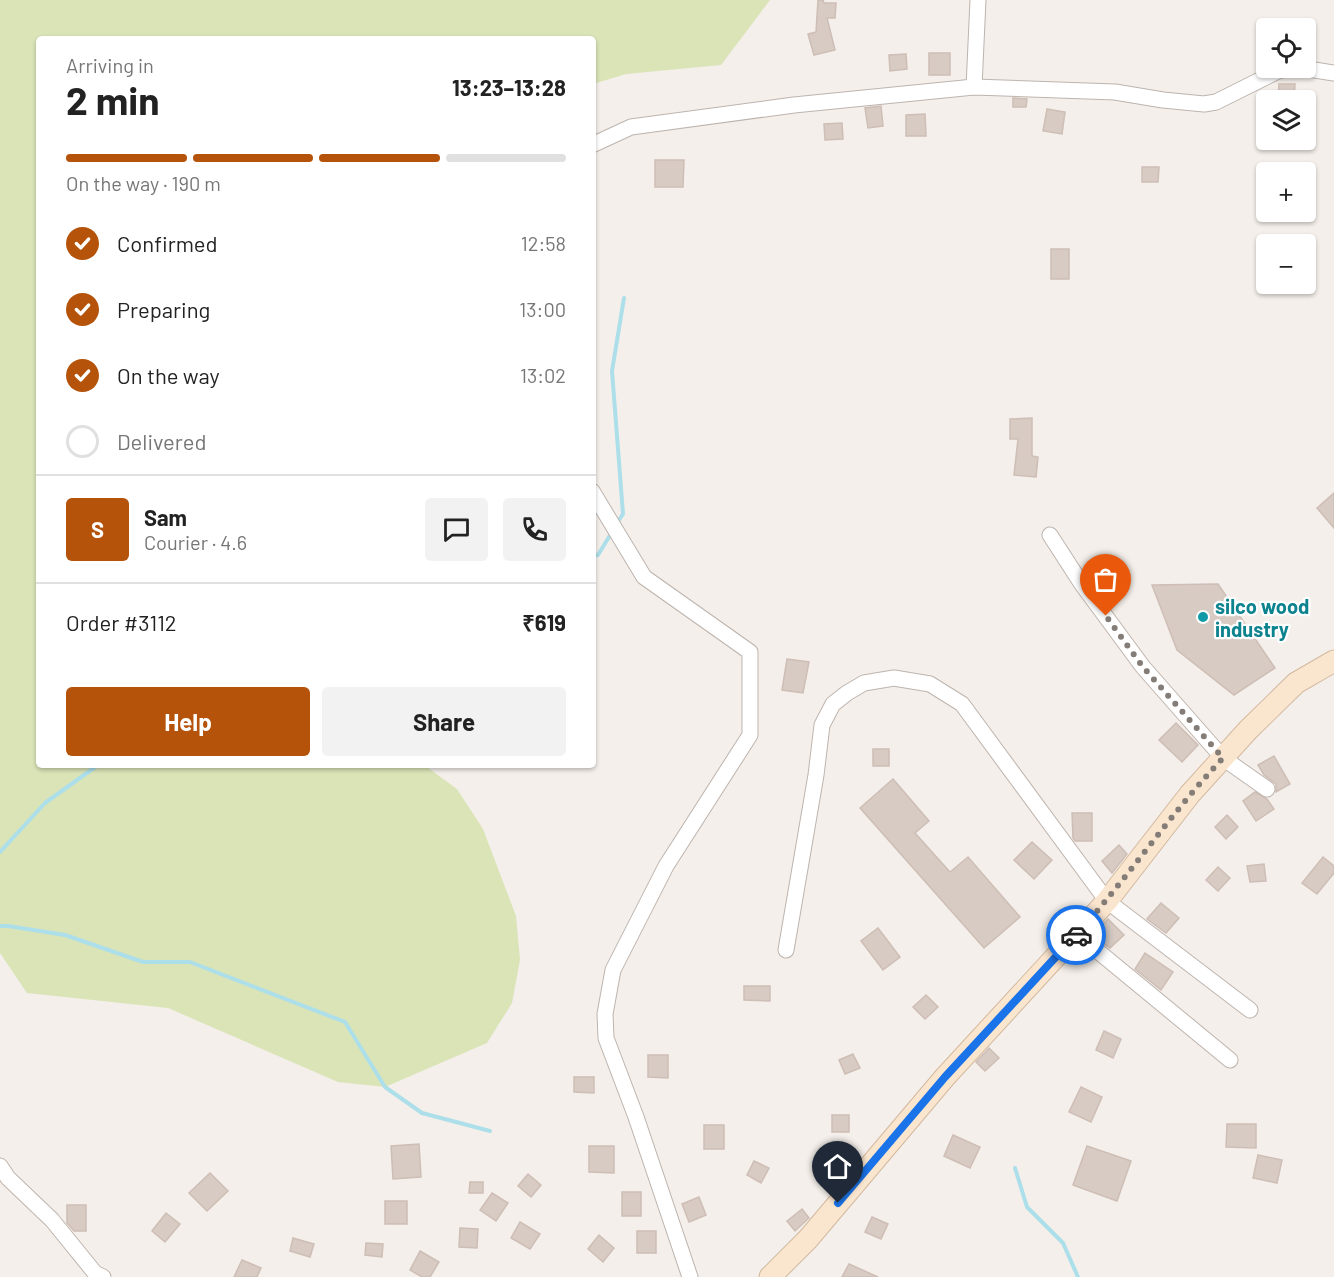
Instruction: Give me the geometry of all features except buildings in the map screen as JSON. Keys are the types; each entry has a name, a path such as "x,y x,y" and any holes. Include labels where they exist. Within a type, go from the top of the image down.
{"main road":[{"path":"770,1277 807,1239 945,1077 1107,900 1169,819 1248,730 1296,683 1334,661"}],"street":[{"path":"974,87 978,0"},
{"path":"1316,70 1334,73"},
{"path":"596,143 631,127 794,105 974,87 1115,92 1204,104 1216,102 1264,78"},
{"path":"596,498 644,577 750,652 750,735 666,866 655,887 613,969 604,1014 606,1038 636,1117 690,1277"},
{"path":"1050,535 1081,583 1143,667 1223,758 1267,789"},
{"path":"786,950 816,775 822,725 832,704 847,693 864,683 894,678 930,684 962,704 1107,900 1250,1010"},
{"path":"1077,934 1230,1060"},
{"path":"0,1166 8,1178 52,1220 95,1273 103,1277"}],"green space":[{"path":"0,0 770,0 721,65 626,74 596,83 596,36 36,36 36,768 428,768 457,789 483,829 516,916 520,960 512,1003 487,1043 385,1087 338,1082 168,1008 27,993 0,953"}],"waterway":[{"path":"617,523 623,514 612,371 624,298"},
{"path":"596,555 612,532"},
{"path":"0,852 45,803 94,768"},
{"path":"0,926 65,935 143,962 190,962 345,1022 385,1087 422,1113 490,1131"},
{"path":"1015,1168 1027,1207 1063,1243 1078,1277"}],"way so far":[{"path":"1076,935 1107,900 1190,794 1223,758 1143,667 1106,616"}],"place":[{"name":"silco wood industry","path":"1203,617"}],"route":[{"path":"838,1203 945,1077 1076,935"}]}
